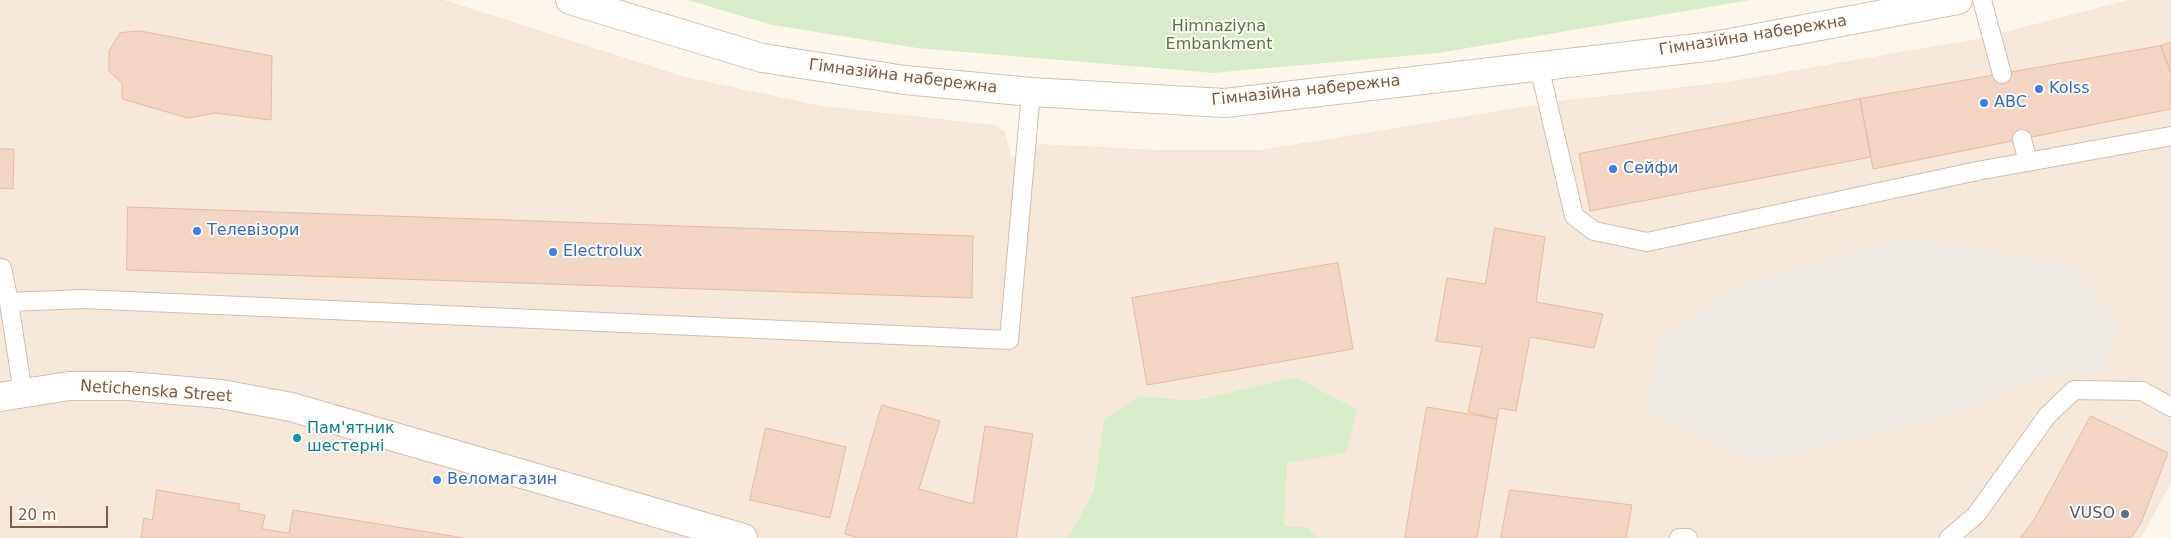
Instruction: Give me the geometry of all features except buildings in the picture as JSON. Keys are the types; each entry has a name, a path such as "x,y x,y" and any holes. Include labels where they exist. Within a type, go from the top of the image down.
{"main road":[{"name":"Гімназійна набережна","path":"570,0 762,58 905,80 1030,92 1225,103 1714,46 1958,0"},
{"name":"Netichenska Street","path":"12,396 69,386 128,386 221,394 291,407 743,538"}],"lane":[{"path":"1982,0 2002,74"},
{"path":"1539,66 1574,216 1594,231 1647,242 2028,162 2171,136"},
{"path":"9,302 82,299 1009,340 1030,92"},
{"path":"2022,139 2028,162"},
{"path":"2,268 9,302 12,396"},
{"path":"1949,538 1976,515 2047,416 2074,390 2142,391 2171,407"},
{"path":"1679,538 1688,538"}],"shaded area":[{"path":"0,0 444,0 685,77 822,106 995,125 1005,132 1011,156 1028,161 1034,146 1041,144 1158,150 1260,150 1567,100 1726,82 1978,39 2128,0 2171,0 2171,483 2141,538 0,538"},
{"path":"1905,237 2071,265 2117,322 2106,371 2037,379 1937,419 1758,463 1645,411 1659,341 1733,287"}],"green space":[{"name":"Himnaziyna Embankment","path":"688,0 1750,0 1438,53 1213,73 917,48 772,25"},
{"path":"1296,377 1357,410 1346,453 1287,463 1284,526 1307,527 1318,538 1064,538 1070,535 1094,490 1104,420 1140,396 1194,401"}],"place":[{"name":"Kolss","path":"2039,89"},
{"name":"ABC","path":"1984,103"},
{"name":"Сейфи","path":"1613,169"},
{"name":"Телевізори","path":"197,231"},
{"name":"Electrolux","path":"553,252"},
{"name":"Пам'ятник шестерні","path":"297,438"},
{"name":"Веломагазин","path":"437,480"},
{"name":"VUSO","path":"2125,514"}]}
